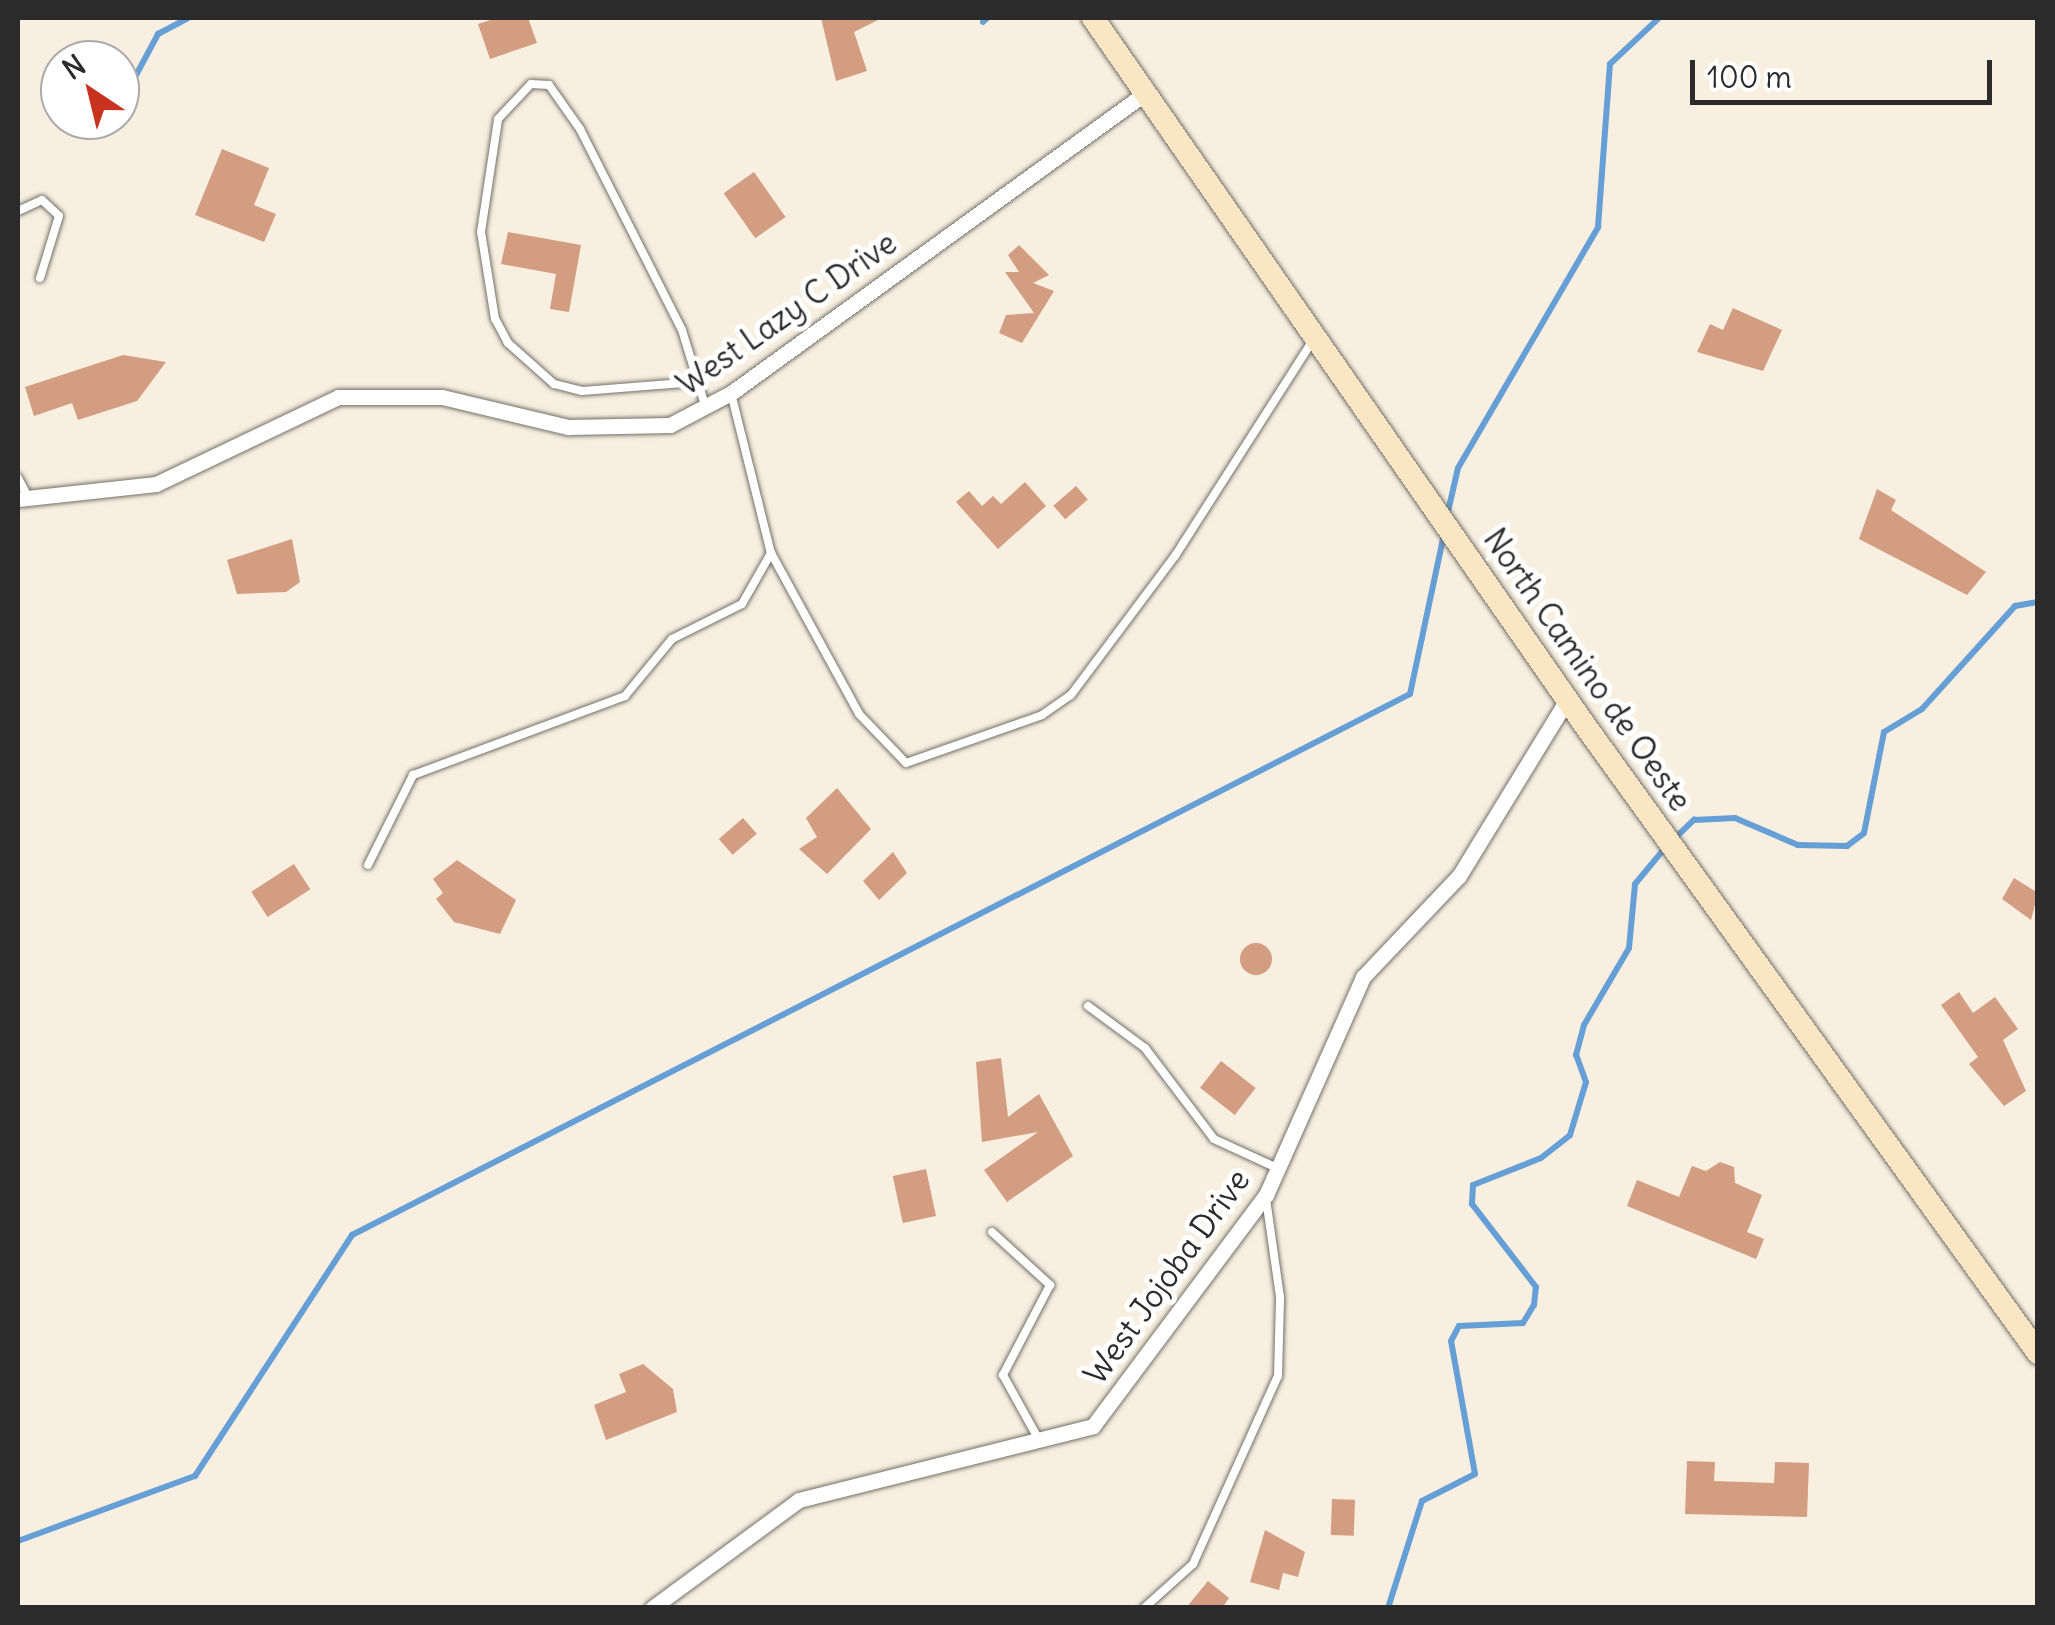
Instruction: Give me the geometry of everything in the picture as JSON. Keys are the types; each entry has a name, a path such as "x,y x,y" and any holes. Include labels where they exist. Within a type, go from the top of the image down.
{"street":[{"name":"North Camino de Oeste","path":"1093,18 1567,700 2038,1353"},
{"name":"West Lazy C Drive","path":"23,498 156,484 338,397 442,396 568,428 624,430 706,409 1144,94"},
{"name":"West Jojoba Drive","path":"652,1608 799,1500 1093,1426 1266,1195 1362,977 1459,876 1567,700"}],"lane":[{"path":"696,382 582,391 554,384 508,344 494,319 481,232 498,118 531,84 548,85 572,115 682,330 706,409"},
{"path":"18,211 42,200 60,216 40,278"},
{"path":"731,393 771,553 859,714 906,763 1042,716 1070,695 1176,556 1314,340"},
{"path":"18,478 23,498"},
{"path":"368,865 413,774 625,696 672,639 742,604 771,553"},
{"path":"1088,1006 1145,1048 1214,1139 1277,1168"},
{"path":"1144,1608 1200,1552 1278,1376 1280,1297 1266,1195"},
{"path":"992,1232 1050,1284 1003,1374 1039,1440"}],"building":[{"path":"497,18 528,18 537,43 490,59 478,24"},
{"path":"821,18 882,18 854,32 867,71 836,81"},
{"path":"222,149 269,168 254,205 276,214 264,242 195,215"},
{"path":"754,172 786,217 755,238 724,193"},
{"path":"508,232 581,245 569,312 550,309 556,274 501,264"},
{"path":"1019,245 1049,275 1033,283 1054,291 1022,343 999,333 1006,315 1034,313 1005,272 1019,272 1008,255"},
{"path":"1733,308 1782,330 1763,371 1697,352 1710,324 1723,330"},
{"path":"123,355 166,362 137,401 78,420 72,403 34,416 25,387"},
{"path":"1025,482 1046,506 998,549 956,502 969,491 982,506 993,496 1001,504"},
{"path":"1076,486 1088,500 1065,519 1053,506"},
{"path":"1877,489 1896,500 1891,510 1986,572 1967,595 1859,539"},
{"path":"292,539 300,582 286,592 237,594 227,560"},
{"path":"837,788 871,829 827,874 799,849 817,837 806,818"},
{"path":"743,818 757,834 733,855 719,839"},
{"path":"893,852 907,873 879,900 863,881"},
{"path":"457,860 516,900 500,934 454,922 436,899 443,893 433,879"},
{"path":"294,864 310,889 268,917 251,892"},
{"path":"2014,878 2038,893 2031,920 2002,899"},
{"path":"1256,943 1268,947 1272,959 1268,971 1256,975 1244,971 1240,959 1244,947"},
{"path":"1959,992 1973,1013 1995,997 2018,1029 2003,1040 2026,1091 2004,1106 1969,1064 1978,1057 1941,1005"},
{"path":"1001,1058 1008,1117 1039,1094 1073,1156 1007,1202 984,1170 1038,1132 982,1142 976,1062"},
{"path":"1221,1061 1256,1088 1235,1115 1200,1088"},
{"path":"1720,1162 1734,1167 1735,1183 1762,1195 1747,1232 1764,1239 1756,1259 1627,1206 1637,1180 1679,1197 1692,1166 1706,1171"},
{"path":"926,1169 936,1216 903,1223 893,1176"},
{"path":"643,1364 673,1389 677,1412 606,1440 594,1405 626,1392 619,1374"},
{"path":"1687,1461 1715,1462 1714,1481 1774,1483 1775,1462 1809,1463 1807,1517 1685,1514"},
{"path":"1332,1499 1355,1500 1354,1536 1331,1535"},
{"path":"1265,1530 1305,1552 1298,1577 1283,1573 1279,1590 1250,1582"},
{"path":"1208,1581 1229,1598 1222,1608 1186,1608"}],"waterway":[{"path":"140,68 158,34 188,18"},
{"path":"983,22 987,18"},
{"path":"1447,516 1458,468 1598,227 1610,64 1659,18"},
{"path":"18,1541 195,1476 352,1235 1410,694 1444,534"},
{"path":"1674,839 1694,820 1735,818 1798,845 1847,846 1864,833 1884,732 1922,709 2015,606 2038,602"},
{"path":"1388,1608 1422,1501 1475,1474 1451,1341 1459,1326 1523,1323 1534,1305 1536,1287 1472,1204 1473,1185 1541,1158 1570,1135 1586,1082 1576,1055 1584,1025 1629,948 1635,884 1665,848"}]}
